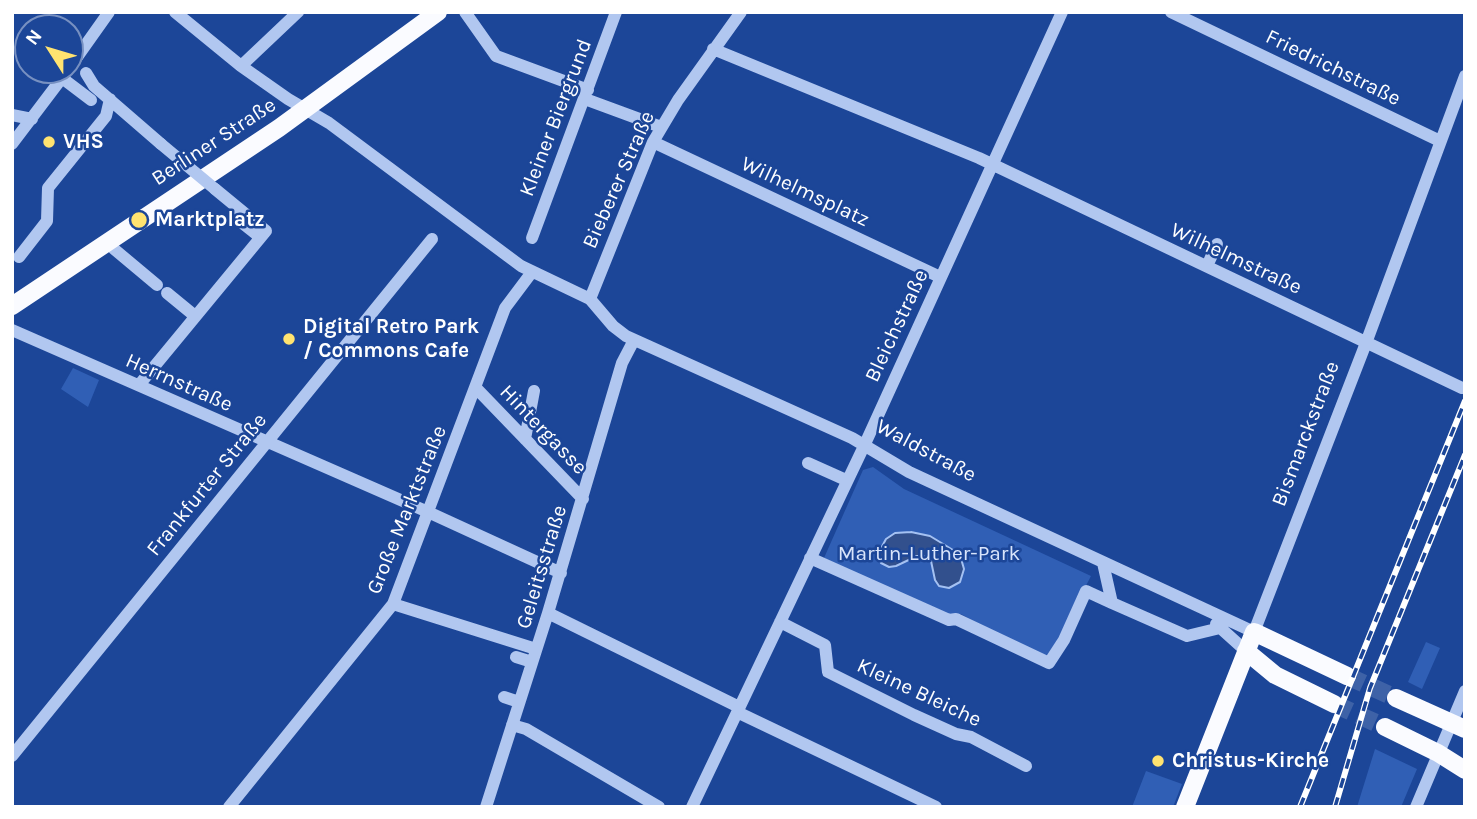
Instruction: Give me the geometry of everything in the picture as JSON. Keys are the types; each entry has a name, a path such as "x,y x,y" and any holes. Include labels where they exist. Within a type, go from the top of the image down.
{"main road":[{"name":"Berliner Straße","path":"12,306 305,109 438,12"},
{"name":"Bismarckstraße","path":"1185,807 1254,632"},
{"name":"Waldstraße","path":"1254,632 1347,676"},
{"name":"Waldstraße","path":"1246,651 1275,675 1334,704"},
{"path":"1396,698 1450,735 1465,770"},
{"path":"1385,727 1450,735"}],"street":[{"path":"84,48 109,12"},
{"path":"174,12 242,66 328,123 532,272 590,299 612,326 634,340"},
{"path":"242,66 298,12"},
{"path":"464,12 496,56 661,127"},
{"name":"Kleiner Biergrund","path":"532,238 616,12"},
{"name":"Bieberer Straße","path":"590,299 653,142 713,49 741,12"},
{"name":"Bleichstraße","path":"692,807 864,444 1062,12"},
{"name":"Friedrichstraße","path":"1171,12 1440,141"},
{"path":"713,49 896,122 993,165"},
{"path":"86,73 94,86 156,144 239,214 265,230 139,385"},
{"name":"Bismarckstraße","path":"1254,632 1366,343 1465,76"},
{"path":"12,144 58,84"},
{"path":"78,84 92,100"},
{"path":"19,257 47,221 48,188 106,116 110,99"},
{"path":"12,115 32,119"},
{"name":"Wilhelmsplatz","path":"653,142 940,277"},
{"name":"Wilhelmstraße","path":"993,165 1462,388"},
{"name":"Frankfurter Straße","path":"12,756 432,239"},
{"path":"1207,267 1217,244"},
{"path":"114,249 195,316"},
{"name":"Große Marktstraße","path":"229,807 393,604 505,308 532,272"},
{"name":"Herrnstraße","path":"12,330 561,573"},
{"name":"Waldstraße","path":"634,340 864,444 909,472 1254,632"},
{"name":"Geleitsstraße","path":"486,807 561,573 622,363 634,340"},
{"name":"Hintergasse","path":"476,388 583,499"},
{"path":"525,439 534,391"},
{"path":"807,463 846,480"},
{"path":"810,558 948,620 956,619 1049,663 1064,640 1086,592 1187,636 1220,628"},
{"path":"1103,563 1112,603"},
{"path":"393,604 534,656"},
{"name":"Waldstraße","path":"1194,605 1246,651"},
{"path":"548,613 936,807"},
{"name":"Kleine Bleiche","path":"780,622 825,645 828,672 914,715 956,734 971,737 1026,766"},
{"path":"516,657 534,656"},
{"path":"1416,807 1450,735 1465,691"},
{"path":"504,697 519,702"},
{"path":"512,725 526,729 659,807"}],"green space":[{"path":"73,368 99,380 88,407 61,389"},
{"name":"Martin-Luther-Park","path":"873,467 904,489 1091,576 1047,661 961,614 948,617 824,558 863,470"},
{"path":"1426,642 1440,648 1422,689 1408,682"},
{"path":"1375,749 1417,769 1401,807 1357,807"},
{"path":"1146,771 1182,784 1173,807 1132,807"}],"shaded area":[{"path":"911,532 930,536 953,550 964,569 960,582 949,588 939,586 931,561 924,556 917,556 896,566 889,567 881,563 879,552 886,539 895,533"}],"tunnel":[{"path":"1347,676 1396,698"},
{"path":"1334,704 1385,727"}],"railway":[{"path":"1300,807 1465,401"},
{"path":"1335,807 1370,688 1465,455"}],"place":[{"name":"VHS","path":"49,142"},
{"name":"Marktplatz","path":"139,220"},
{"name":"Digital Retro Park / Commons Cafe","path":"289,339"},
{"name":"Christus-Kirche","path":"1158,761"}]}
